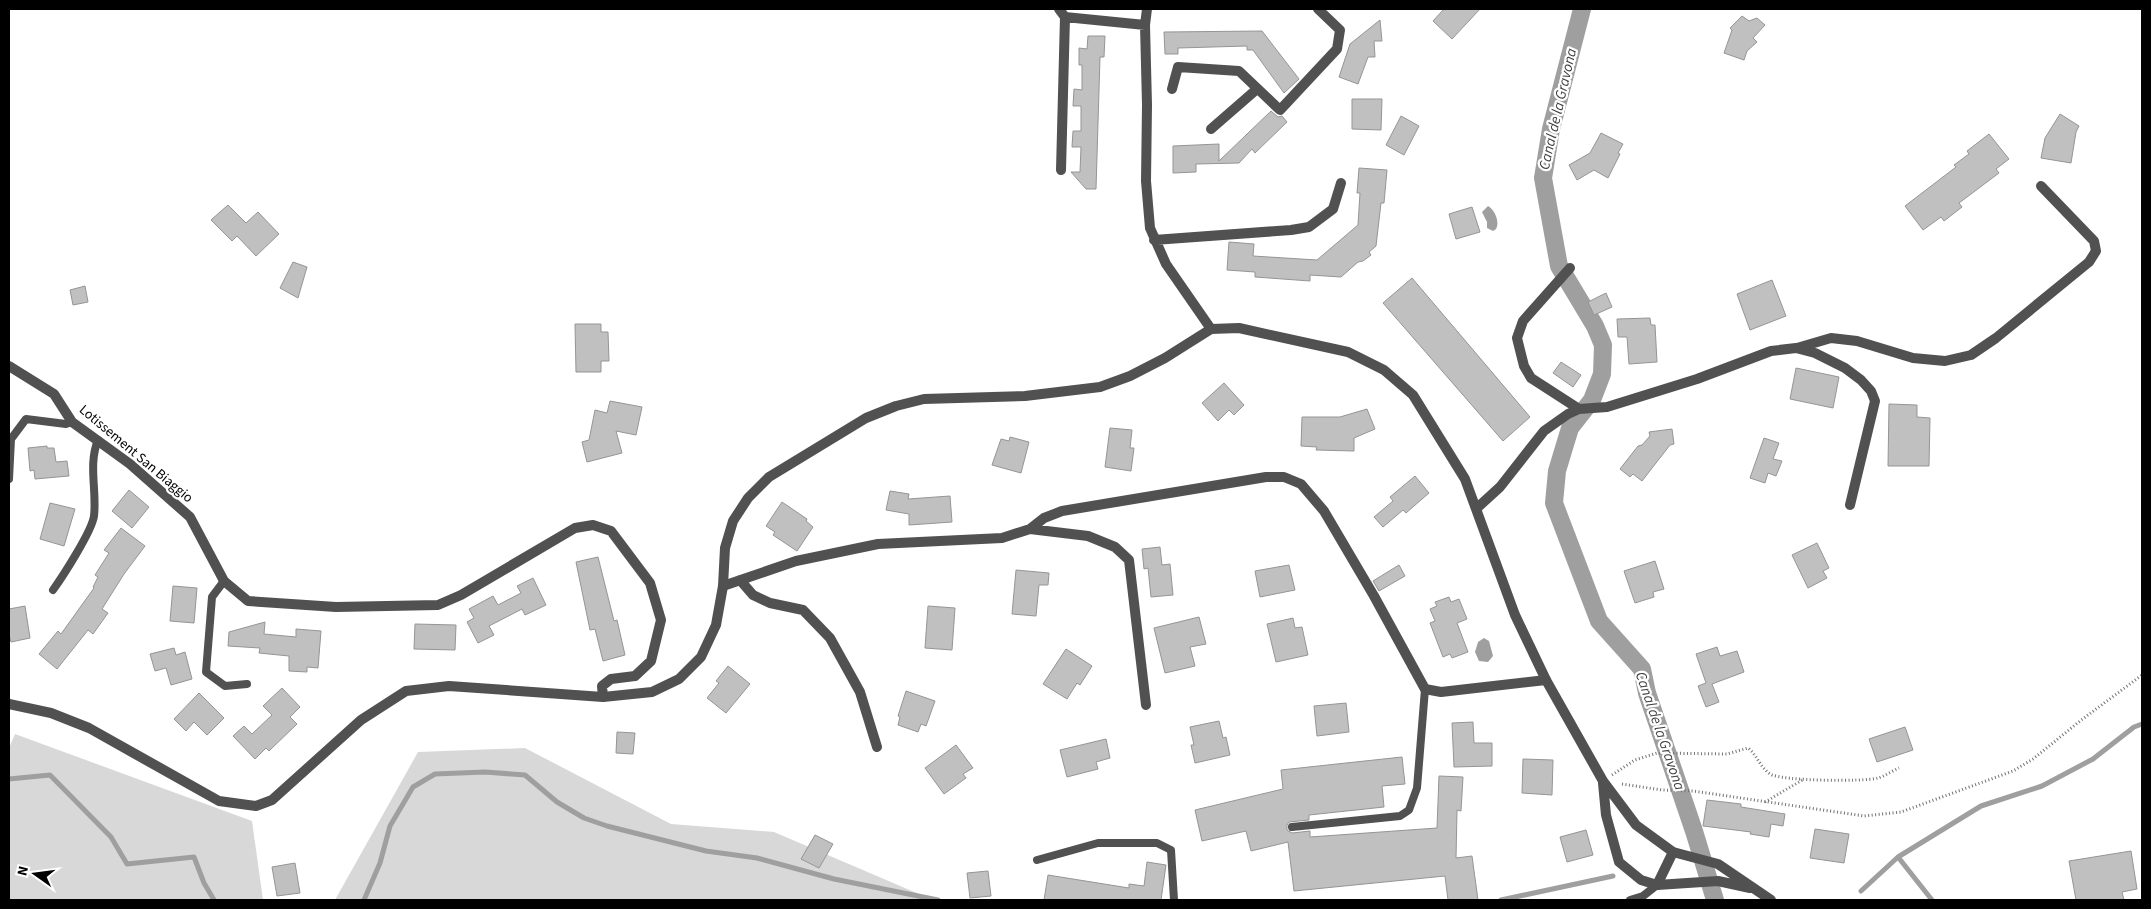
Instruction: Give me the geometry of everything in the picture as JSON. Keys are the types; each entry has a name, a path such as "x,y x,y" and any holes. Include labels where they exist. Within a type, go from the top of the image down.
{"street":[{"path":"1146,9 1146,181 1150,228 1166,264 1211,328"},
{"path":"1172,89 1178,67 1239,71 1280,110 1337,50 1340,30 1318,9"},
{"path":"1061,170 1062,13 1145,25"},
{"path":"1211,129 1257,89"},
{"path":"1154,240 1309,227 1333,209 1341,183"},
{"path":"1477,508 1500,487 1544,432 1568,414 1580,409 1607,407 1697,379 1771,351 1796,348 1831,338 1857,341 1914,358 1945,360 1970,355 1996,338 2089,262 2096,251 2094,241 2041,186"},
{"path":"1570,268 1524,321 1517,338 1524,366 1531,378 1580,409"},
{"path":"9,704 52,713 89,728 219,801 256,806 272,800 361,720 406,691 449,686 603,697 652,692 679,679 701,657 716,625 723,586 725,548 733,521 748,498 769,477 866,418 896,406 924,400 1025,396 1100,387 1130,376 1165,358 1211,328 1239,328 1348,352 1384,370 1414,395 1465,479 1515,615 1546,680 1603,781 1636,825 1674,852 1718,864 1771,900"},
{"path":"1796,348 1815,353 1845,368 1866,385 1875,401 1850,505"},
{"name":"Lotissement San Biaggio","path":"9,366 54,394 72,422 130,464 190,517 224,581 248,601 336,607 438,605 461,595 575,528 592,525 611,531 631,555 650,583 661,620 651,661 635,676 612,679 602,686 603,697"},
{"path":"723,586 796,560 878,544 1002,538 1030,529 1044,518 1062,510 1266,477 1284,477 1301,484 1324,511 1374,596 1425,689 1441,692 1546,680"},
{"path":"1030,529 1088,536 1115,547 1129,560 1146,704"},
{"path":"740,580 753,595 770,603 802,610 830,638 860,692 877,747"},
{"path":"1603,781 1606,814 1619,862 1641,880 1658,885 1718,881 1756,890"},
{"path":"1658,885 1674,852"}],"lane":[{"path":"9,479 11,439 26,419 66,424 72,422"},
{"path":"53,590 68,570 94,518 93,451 98,440"},
{"path":"224,581 212,597 206,672 225,686 247,684"},
{"path":"1292,827 1400,816 1409,810 1417,788 1425,689"},
{"path":"1037,860 1098,843 1157,844 1171,850 1174,900"},
{"path":"1630,900 1643,896 1658,885"}],"path":[{"path":"1603,781 1864,816 1901,812 2012,771 2033,759 2142,675"},
{"path":"1603,781 1635,760 1657,754 1727,754 1748,748 1754,752 1763,767 1772,775 1834,782 1878,778 1899,768"},
{"path":"1765,802 1782,790 1804,779"}],"shaded area":[{"path":"1488,206 1493,210 1497,220 1496,229 1493,231 1487,228 1487,222 1482,212"},
{"path":"1484,638 1489,641 1493,656 1488,662 1479,661 1475,652 1478,642"},
{"path":"15,734 252,821 263,900 9,900 9,748"},
{"path":"525,748 671,824 774,832 933,900 335,900 418,752"}],"building":[{"path":"1444,9 1480,9 1452,39 1433,21"},
{"path":"1742,16 1749,21 1757,18 1765,25 1753,38 1757,42 1747,51 1744,60 1724,53 1732,30 1730,28"},
{"path":"1380,20 1382,41 1374,41 1375,57 1368,57 1358,84 1339,77 1350,44"},
{"path":"1262,31 1299,79 1284,93 1253,50 1247,50 1247,46 1178,48 1178,54 1165,54 1164,32"},
{"path":"1088,36 1105,36 1104,57 1100,57 1096,189 1086,189 1071,172 1080,172 1081,147 1072,147 1073,131 1081,131 1081,106 1073,106 1074,89 1082,90 1082,65 1079,65 1079,48 1087,49"},
{"path":"1352,99 1382,99 1381,130 1352,129"},
{"path":"1271,111 1278,117 1282,116 1287,122 1255,153 1252,149 1239,163 1196,164 1196,172 1173,173 1173,146 1219,144 1219,161"},
{"path":"2060,114 2079,126 2076,132 2071,163 2041,158 2045,138"},
{"path":"1401,116 1419,126 1404,155 1386,145"},
{"path":"1601,133 1623,144 1608,178 1594,170 1577,180 1569,165 1590,153"},
{"path":"1989,134 2009,159 1996,169 1999,173 1959,203 1962,207 1944,221 1941,217 1923,230 1905,206 1956,167 1954,165 1969,154 1967,151"},
{"path":"1359,168 1387,170 1384,203 1381,203 1376,246 1369,252 1371,255 1358,262 1341,277 1310,275 1310,281 1255,277 1255,272 1227,270 1229,242 1254,244 1253,256 1317,260 1358,225 1360,193 1357,193"},
{"path":"228,205 246,223 258,212 279,234 256,256 237,236 232,241 211,220"},
{"path":"1472,207 1480,232 1456,239 1449,214"},
{"path":"293,262 307,267 298,298 280,288"},
{"path":"1412,278 1530,417 1503,441 1383,303"},
{"path":"1772,280 1786,316 1750,330 1737,294"},
{"path":"85,286 88,302 73,305 70,290"},
{"path":"1606,293 1612,307 1594,315 1588,302"},
{"path":"1650,318 1651,325 1655,325 1657,362 1629,364 1627,337 1618,337 1617,319"},
{"path":"575,324 601,324 601,332 608,332 609,361 601,361 601,372 576,372"},
{"path":"1561,362 1581,375 1573,387 1553,373"},
{"path":"1796,368 1839,377 1833,408 1790,399"},
{"path":"1224,383 1244,405 1234,415 1229,410 1218,421 1202,403"},
{"path":"610,401 642,407 636,435 616,431 622,453 587,462 582,442 589,440 595,410 607,413"},
{"path":"1889,404 1917,405 1917,417 1930,418 1929,466 1888,466"},
{"path":"1367,409 1375,429 1354,438 1354,451 1316,450 1317,447 1301,446 1302,417 1340,417"},
{"path":"1110,428 1132,430 1130,448 1134,448 1131,471 1105,467"},
{"path":"1672,429 1674,444 1670,445 1642,481 1633,474 1630,477 1620,469 1638,446 1642,445 1650,436 1649,432"},
{"path":"1010,437 1029,442 1021,473 992,465 1001,439 1009,441"},
{"path":"1764,438 1779,443 1773,459 1782,461 1776,476 1768,473 1765,483 1750,478"},
{"path":"47,446 47,448 54,448 56,462 67,461 69,476 35,479 34,470 30,471 28,448"},
{"path":"1415,476 1429,493 1406,513 1403,510 1383,527 1374,517 1393,501 1390,497"},
{"path":"129,490 149,507 132,528 112,511"},
{"path":"890,491 909,494 908,499 950,496 952,522 909,525 909,514 886,510"},
{"path":"782,502 807,519 806,521 813,527 797,551 773,535 775,532 766,526"},
{"path":"50,503 75,509 64,546 40,539"},
{"path":"121,528 145,546 124,574 102,609 108,613 93,634 88,630 57,669 39,654 58,631 61,634 94,588 98,577 95,575 109,553 104,550"},
{"path":"1817,543 1829,568 1823,571 1827,578 1808,588 1792,555"},
{"path":"1160,547 1162,565 1170,564 1173,595 1151,597 1148,568 1144,569 1142,549"},
{"path":"598,557 614,621 617,620 625,655 603,661 595,629 590,630 576,562"},
{"path":"1655,561 1664,589 1653,592 1654,597 1635,603 1624,571"},
{"path":"1289,565 1295,590 1260,597 1255,571"},
{"path":"1399,565 1405,576 1379,591 1373,581"},
{"path":"1016,570 1049,573 1048,585 1039,585 1036,616 1012,614"},
{"path":"533,578 546,605 525,615 522,609 489,626 494,635 478,643 467,622 474,618 469,609 493,596 498,605 521,593 517,586"},
{"path":"173,586 197,588 194,623 170,621"},
{"path":"1449,597 1451,602 1459,599 1467,619 1457,623 1468,652 1452,658 1450,654 1443,657 1430,623 1435,621 1430,609 1437,606 1435,602"},
{"path":"25,606 30,638 11,642 9,635 9,609"},
{"path":"928,606 955,608 952,650 925,648"},
{"path":"1199,617 1206,644 1190,647 1195,666 1165,673 1154,628"},
{"path":"1293,618 1295,628 1302,627 1308,655 1276,662 1267,624"},
{"path":"265,622 264,634 296,637 296,629 321,631 318,668 307,667 307,672 289,671 289,656 259,653 260,648 228,646 229,632"},
{"path":"415,624 456,625 455,650 414,649"},
{"path":"1717,647 1720,656 1737,651 1744,672 1712,684 1719,702 1706,707 1698,686 1706,683 1696,654"},
{"path":"174,648 176,655 185,652 192,679 171,685 166,668 155,671 150,654"},
{"path":"1066,649 1092,666 1080,685 1077,683 1067,699 1043,684"},
{"path":"728,666 750,684 726,713 707,698 719,683 716,681"},
{"path":"282,688 300,707 290,717 297,724 269,751 266,748 255,759 233,736 244,726 252,734 272,715 263,706"},
{"path":"906,691 935,701 926,726 921,724 918,732 898,725 900,717 898,716"},
{"path":"199,693 224,718 207,735 194,722 186,731 174,719"},
{"path":"1346,703 1349,732 1317,736 1314,706"},
{"path":"1219,721 1223,738 1226,737 1230,755 1195,763 1190,727"},
{"path":"1473,722 1474,743 1492,743 1492,766 1454,767 1452,723"},
{"path":"1905,727 1913,750 1877,762 1869,739"},
{"path":"617,732 635,733 633,754 616,753"},
{"path":"1106,739 1110,758 1096,762 1098,769 1067,777 1060,750"},
{"path":"956,745 973,768 963,774 966,778 944,794 925,768"},
{"path":"1402,757 1405,784 1382,786 1384,807 1309,815 1309,820 1289,822 1287,830 1292,833 1310,831 1310,837 1437,828 1439,776 1463,777 1461,811 1457,810 1456,858 1472,856 1478,900 1448,900 1445,876 1294,891 1288,842 1251,851 1246,831 1202,841 1195,810 1283,789 1281,770"},
{"path":"1523,759 1553,760 1552,795 1522,793"},
{"path":"1707,800 1741,804 1741,807 1785,814 1783,826 1771,824 1769,837 1750,834 1751,832 1703,826"},
{"path":"1815,829 1849,834 1844,863 1810,858"},
{"path":"1586,830 1593,855 1567,862 1560,837"},
{"path":"815,835 833,844 819,868 801,859"},
{"path":"2131,851 2137,889 2122,892 2124,900 2076,900 2069,861"},
{"path":"1147,862 1166,865 1161,900 1044,900 1048,875 1129,888 1129,884 1144,886"},
{"path":"295,863 300,893 277,896 272,867"},
{"path":"988,871 991,896 970,898 967,873"}],"waterway":[{"name":"Canal de la Gravona","path":"1582,9 1551,129 1543,178 1559,266 1595,326 1603,345 1602,374 1592,400 1570,428 1557,471 1554,503 1599,621 1642,669 1647,693 1694,831 1715,900"},
{"path":"1861,891 1898,857 1981,806 2042,786 2093,759 2134,727 2142,724"},
{"path":"364,900 380,863 390,826 413,787 435,774 485,772 525,775 557,802 584,818 607,826 706,851 757,858 834,879 938,900"},
{"path":"9,779 50,775 111,837 127,864 194,857 204,883 214,900"},
{"path":"1898,857 1932,900"},
{"path":"1501,900 1613,876"}]}
